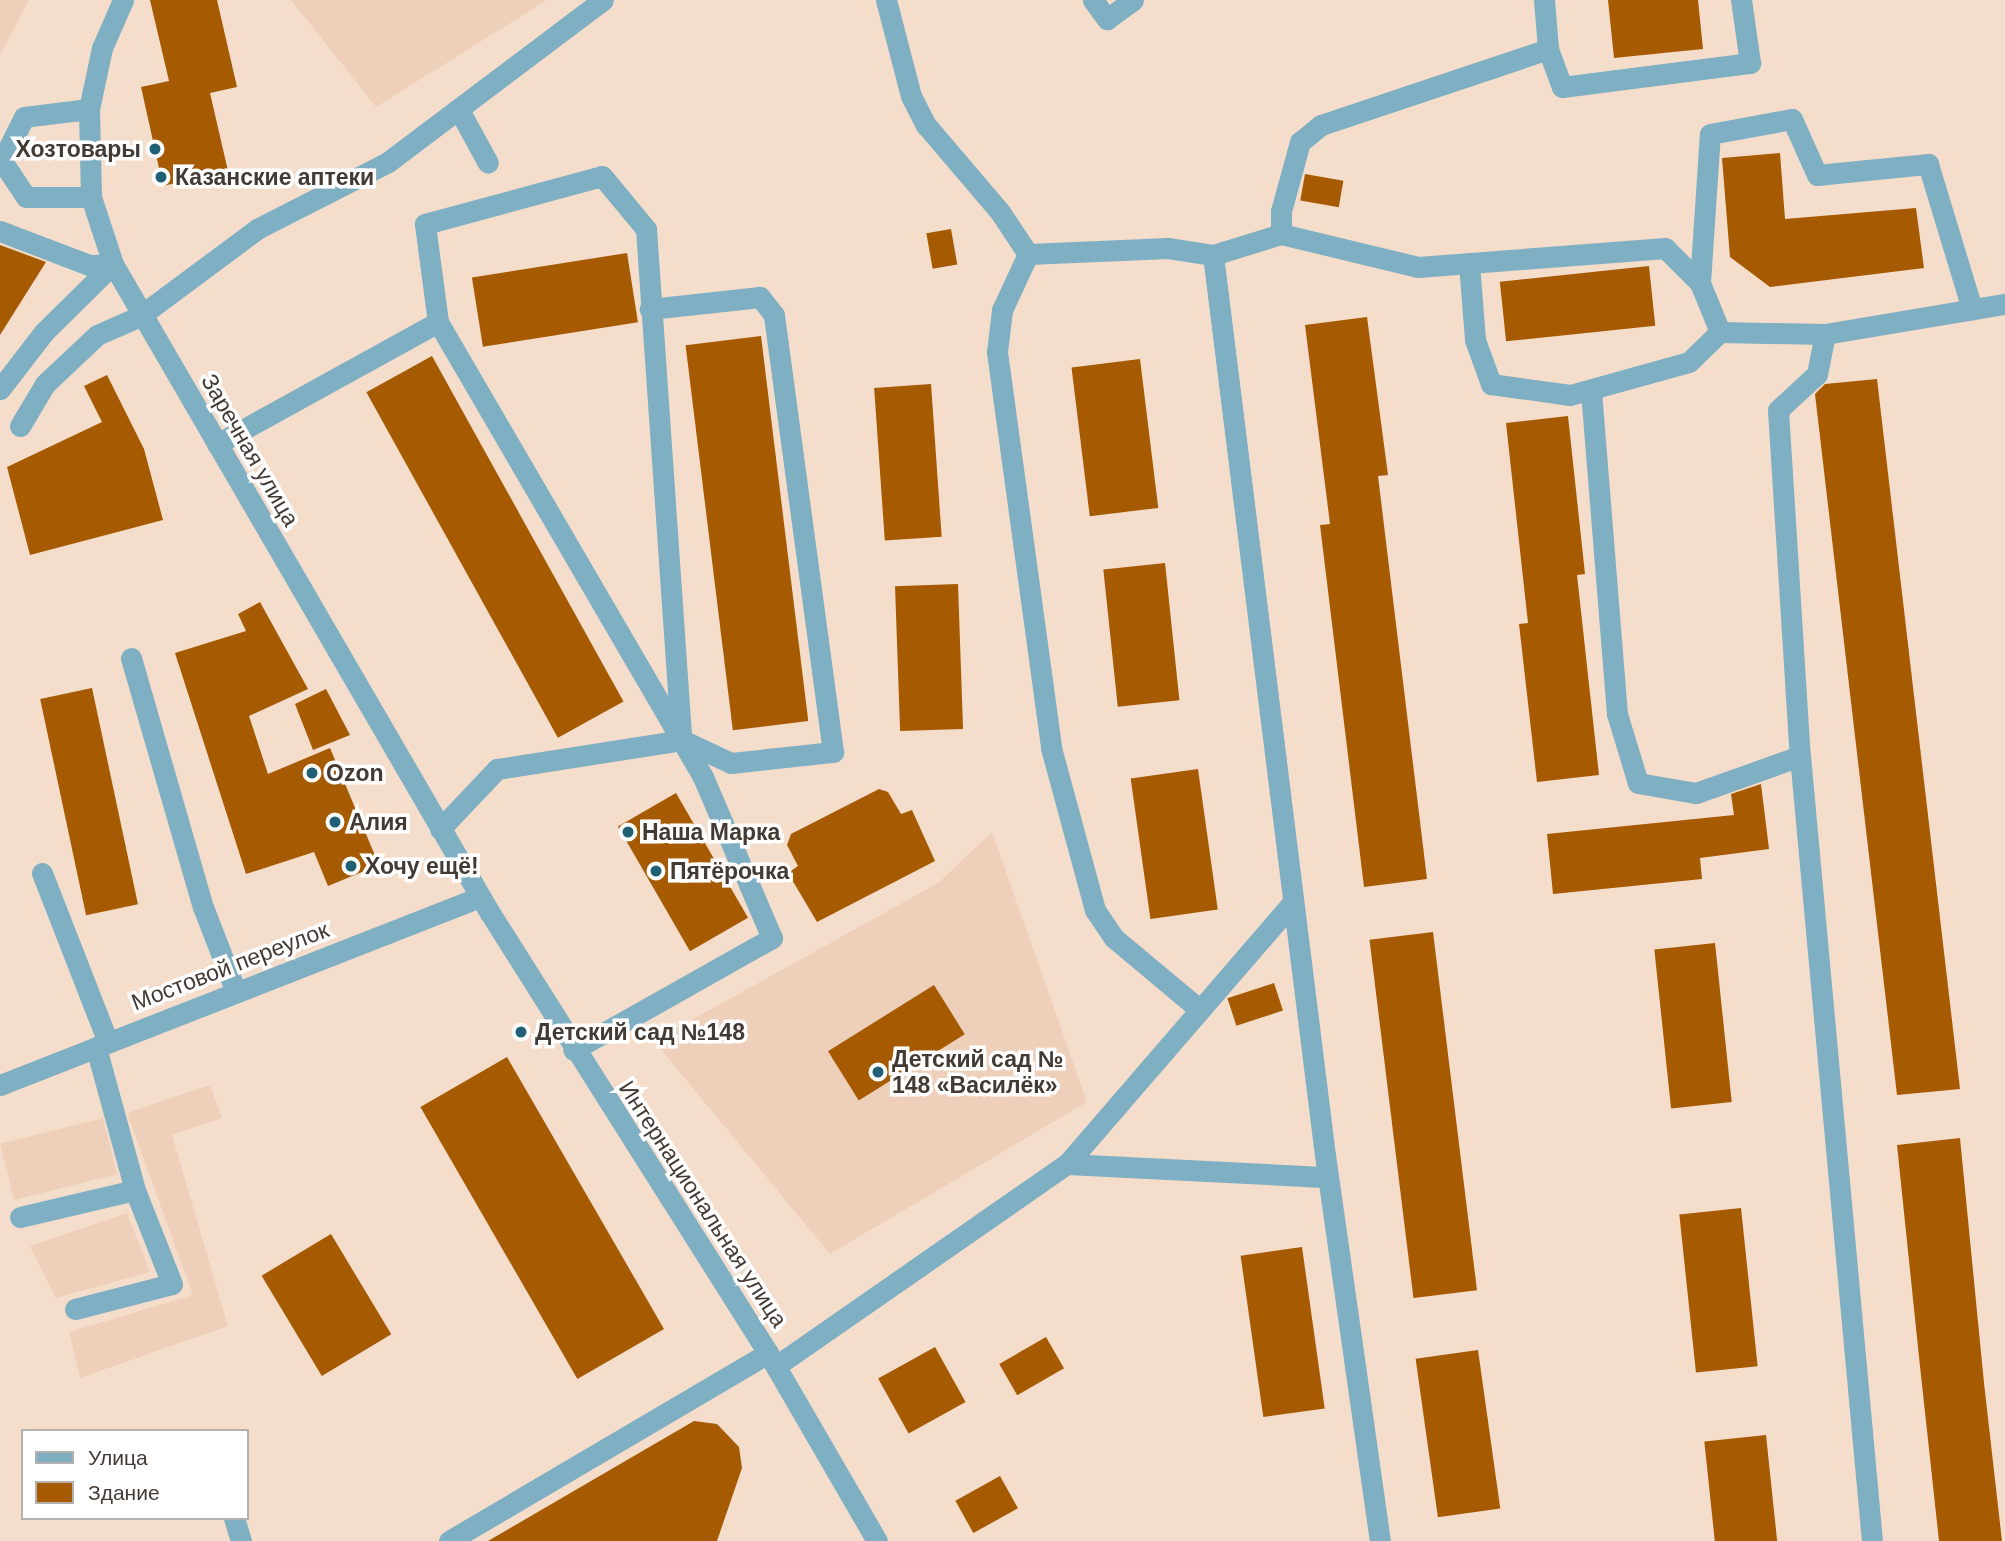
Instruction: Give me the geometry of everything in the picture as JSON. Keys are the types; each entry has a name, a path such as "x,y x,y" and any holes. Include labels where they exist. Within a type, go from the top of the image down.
{"street":[{"name":"Заречная улица","path":"123,0 102,48 89,109 91,197 113,264 140,316 217,443 480,897"},
{"path":"20,426 45,384 97,335 140,316 257,229 388,162 603,0"},
{"path":"887,0 911,96 926,125 1028,254"},
{"path":"1093,0 1107,19 1133,0"},
{"path":"1544,0 1548,49 1562,87 1750,63 1741,0"},
{"path":"1281,234 1281,211 1300,142 1321,125 1548,49"},
{"path":"89,109 24,117 2,160 26,197 91,197"},
{"path":"459,110 488,163"},
{"path":"1700,283 1710,134 1792,119 1817,175 1928,164 1972,309"},
{"path":"573,1050 772,938 704,777 682,740 438,322 425,224 602,176 646,229 682,740"},
{"path":"0,231 89,265 113,264"},
{"path":"1028,254 1168,248 1213,255 1281,234 1418,267 1665,248 1700,283 1720,332"},
{"path":"1028,254 1002,310 997,352 1051,748 1095,910 1114,938 1200,1010"},
{"path":"1213,255 1328,1177 1380,1541"},
{"path":"1469,263 1475,340 1491,384 1570,395 1689,362 1720,332 1825,334 2005,303"},
{"path":"0,389 44,332 113,264"},
{"path":"440,829 497,769 682,740 731,763 833,752 774,315 760,297 650,309"},
{"path":"217,443 438,322"},
{"path":"1825,334 1816,374 1778,410 1800,756 1872,1541"},
{"path":"1591,391 1617,714 1638,783 1696,793 1800,756"},
{"path":"131,658 203,907 236,992"},
{"path":"41,873 102,1045 135,1190 172,1284 75,1309"},
{"name":"Мостовой переулок","path":"0,1085 480,897"},
{"name":"Интернациональная улица","path":"480,897 573,1050 772,1360 877,1541"},
{"path":"449,1541 772,1360 1067,1164 1293,902"},
{"path":"1067,1164 1328,1177"},
{"path":"20,1217 135,1190"},
{"path":"235,1520 241,1541"}],"shaded area":[{"path":"0,0 29,0 0,55"},
{"path":"291,0 547,0 376,107"},
{"name":"Детский сад № 148 «Василёк»","path":"992,832 1087,1102 830,1254 654,1041 938,883"},
{"path":"210,1085 222,1118 172,1135 228,1326 80,1378 69,1332 193,1295 127,1113"},
{"path":"103,1118 117,1174 14,1200 0,1144"},
{"path":"127,1213 150,1272 56,1298 30,1246"}],"building":[{"path":"150,0 217,0 237,87 210,93 228,171 163,186 141,87 169,81"},
{"path":"1608,0 1698,0 1703,49 1614,58"},
{"path":"1780,153 1785,219 1916,208 1924,268 1770,287 1730,257 1722,158"},
{"path":"1305,174 1343,181 1339,207 1300,201"},
{"path":"951,229 957,264 933,269 926,233"},
{"path":"0,245 46,262 0,335"},
{"path":"627,253 638,322 483,347 472,278"},
{"path":"1649,266 1655,326 1506,341 1500,282"},
{"path":"1367,317 1388,475 1378,476 1427,879 1364,887 1320,525 1330,524 1305,325"},
{"path":"761,336 808,721 733,730 686,345"},
{"path":"432,356 623,701 558,738 366,392"},
{"path":"1140,359 1158,508 1090,516 1072,367"},
{"path":"107,375 144,449 163,520 30,555 7,467 102,422 84,386"},
{"path":"1877,379 1960,1089 1897,1095 1815,394 1825,384"},
{"path":"931,384 942,537 885,541 874,388"},
{"path":"1568,416 1585,574 1577,575 1599,775 1537,782 1519,624 1528,623 1506,423"},
{"path":"1165,563 1179,700 1118,707 1103,569"},
{"path":"958,584 963,729 900,731 895,586"},
{"path":"260,602 308,689 249,716 268,774 330,748 379,865 328,886 314,852 246,874 175,653 246,631 238,614"},
{"path":"92,688 138,904 86,915 40,699"},
{"path":"326,689 350,735 313,750 295,704"},
{"path":"1198,769 1218,910 1150,919 1131,778"},
{"path":"1761,784 1769,849 1700,858 1702,879 1553,894 1547,834 1734,815 1731,794"},
{"path":"879,789 888,792 901,814 912,810 935,861 817,922 788,873 798,866 787,845 791,834"},
{"path":"676,793 748,918 690,951 618,826"},
{"path":"1433,932 1477,1290 1413,1298 1369,940"},
{"path":"1715,943 1732,1102 1671,1108 1654,949"},
{"path":"1274,983 1283,1011 1236,1026 1227,998"},
{"path":"934,985 965,1034 859,1100 828,1051"},
{"path":"507,1057 664,1329 577,1379 420,1107"},
{"path":"1960,1138 2002,1541 1939,1541 1919,1357 1897,1145"},
{"path":"1741,1208 1758,1366 1696,1373 1679,1214"},
{"path":"331,1234 391,1334 322,1376 262,1276"},
{"path":"1302,1247 1325,1408 1263,1417 1241,1256"},
{"path":"1046,1337 1064,1368 1017,1395 999,1364"},
{"path":"935,1347 966,1402 909,1434 878,1379"},
{"path":"1478,1350 1500,1508 1438,1517 1416,1359"},
{"path":"694,1421 717,1424 739,1447 742,1468 717,1541 488,1541"},
{"path":"1766,1435 1777,1541 1715,1541 1704,1441"},
{"path":"1000,1476 1018,1508 973,1533 955,1501"}],"place":[{"name":"Хозтовары","path":"155,149"},
{"name":"Казанские аптеки","path":"161,177"},
{"name":"Ozon","path":"312,773"},
{"name":"Алия","path":"335,822"},
{"name":"Наша Марка","path":"628,832"},
{"name":"Хочу ещё!","path":"351,866"},
{"name":"Пятёрочка","path":"656,871"},
{"name":"Детский сад №148","path":"521,1032"},
{"name":"Детский сад № 148 «Василёк»","path":"878,1072"}]}
